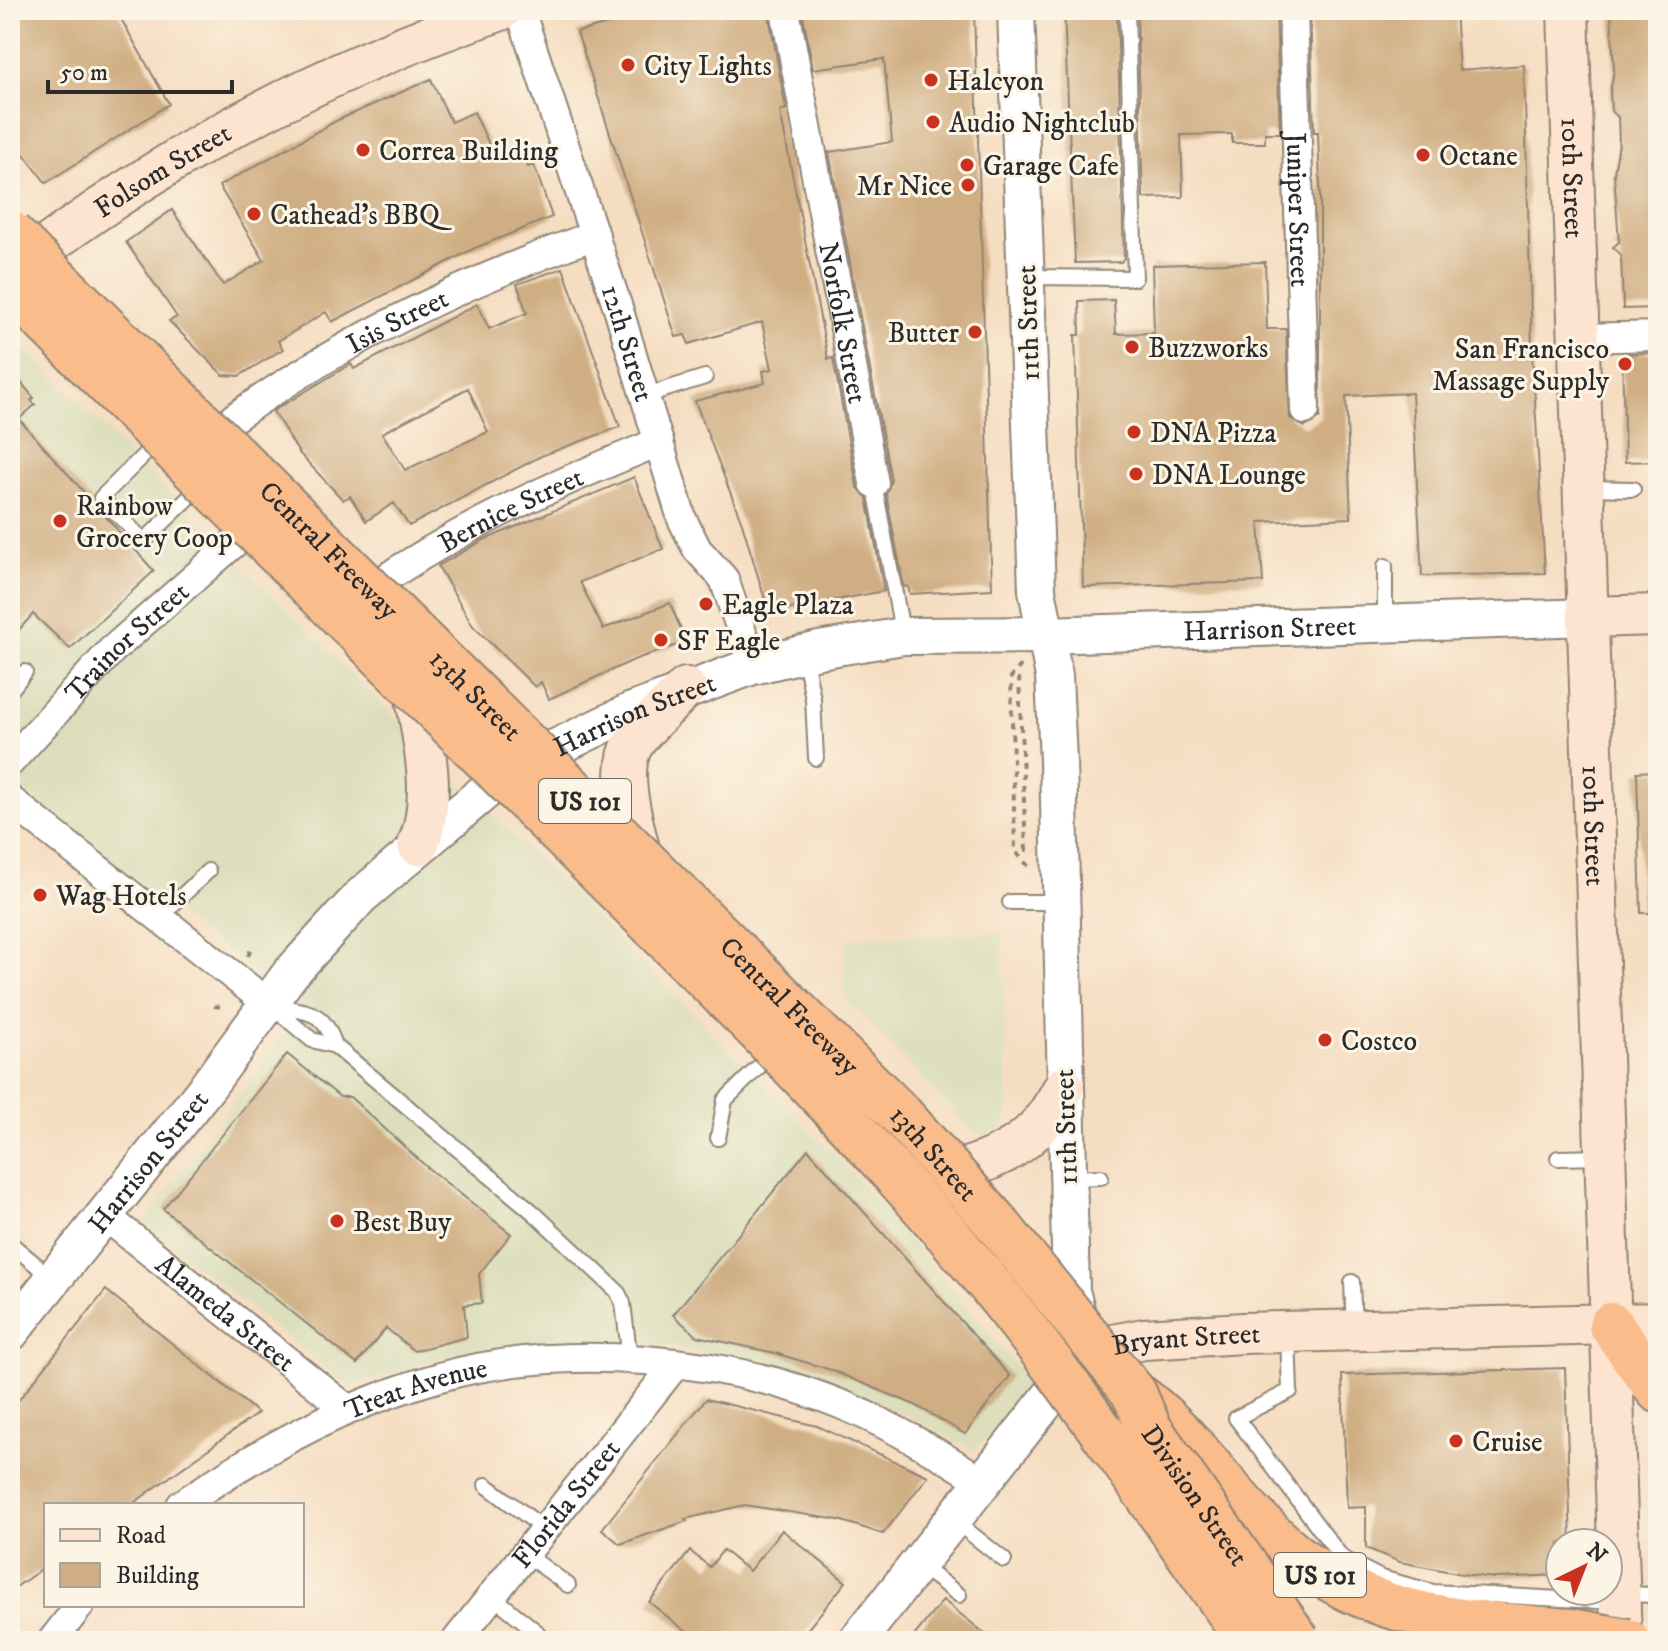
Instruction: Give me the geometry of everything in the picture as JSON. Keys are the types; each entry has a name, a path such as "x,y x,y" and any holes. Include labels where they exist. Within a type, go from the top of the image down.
{"highway":[{"name":"Central Freeway","path":"14,262 890,1104 1000,1227 1134,1393 1166,1416 1245,1508 1295,1557 1351,1594 1426,1617 1571,1631 1629,1615"},
{"name":"Central Freeway","path":"14,262 874,1151 1039,1347 1249,1641"},
{"path":"1611,1325 1658,1390"},
{"path":"1134,1393 1149,1428 1299,1641"}],"main road":[{"name":"Folsom Street","path":"14,262 230,126 345,68 501,10"},
{"name":"10th Street","path":"1568,10 1611,1325 1629,1615"},
{"name":"13th Street","path":"14,262 213,433 852,1069 943,1167 1087,1350"},
{"name":"13th Street","path":"14,262 161,439 773,1053 934,1224 1061,1380"},
{"name":"Harrison Street","path":"1589,617 1658,615"},
{"path":"642,861 628,795 629,752 639,736 686,688"},
{"path":"415,692 428,793 418,845"},
{"path":"943,1167 976,1166 1021,1145 1043,1124 1064,1087"},
{"name":"Bryant Street","path":"1087,1350 1144,1339 1287,1332 1658,1323"},
{"name":"Division Street","path":"1087,1350 1299,1641"},
{"name":"Division Street","path":"1061,1380 1249,1641"}],"street":[{"name":"12th Street","path":"520,10 595,235 682,519 697,549 724,579 753,666"},
{"name":"Norfolk Street","path":"785,10 874,483"},
{"name":"11th Street","path":"1016,10 1037,590 1054,676 1064,1087 1084,1177 1071,1291 1087,1350"},
{"name":"Juniper Street","path":"1293,10 1305,410"},
{"name":"Isis Street","path":"213,433 285,380 402,315 494,273 595,235"},
{"path":"1579,338 1658,336"},
{"name":"Bernice Street","path":"370,589 429,548 480,521 578,474 659,442"},
{"name":"Trainor Street","path":"10,762 112,650 250,529"},
{"name":"Harrison Street","path":"15,1317 53,1279 270,1005 290,974 341,915 418,845 502,780 615,718 686,688 753,666 804,653 903,636 1045,635 1589,617"},
{"path":"10,800 270,1005"},
{"name":"Alameda Street","path":"104,1215 347,1409"},
{"name":"Bryant Street","path":"857,1641 1087,1350"},
{"name":"Treat Avenue","path":"184,1503 271,1446 347,1409 444,1376 551,1360 630,1360 675,1365"},
{"path":"675,1365 736,1374 843,1405 898,1430 983,1482"},
{"name":"Florida Street","path":"457,1641 543,1528 675,1365"},
{"path":"52,1641 78,1607"}],"lane":[{"path":"1026,277 1135,278 1127,10"},
{"path":"644,396 705,377"},
{"path":"161,439 101,498 144,541 204,482"},
{"name":"Norfolk Street","path":"874,483 903,636"},
{"path":"1584,488 1633,489"},
{"path":"1385,566 1385,623"},
{"path":"804,653 813,699 816,758"},
{"path":"10,691 25,672"},
{"path":"159,918 208,871"},
{"path":"1010,902 1059,902"},
{"path":"270,1005 312,1040 335,1046 534,1213 617,1291 623,1303 630,1360"},
{"path":"270,1005 318,1014 328,1023 335,1046"},
{"path":"718,1138 725,1100 773,1053"},
{"path":"1558,1158 1605,1157"},
{"path":"10,1243 53,1279"},
{"path":"1352,1282 1354,1330"},
{"path":"1287,1332 1290,1391 1236,1418 1342,1558 1381,1578 1433,1592 1629,1615"},
{"path":"486,1485 543,1528"},
{"path":"954,1520 1004,1560"},
{"path":"524,1553 568,1585"},
{"path":"918,1564 959,1595"},
{"path":"491,1595 537,1632"}],"path":[{"path":"1045,635 1011,677 1015,851 1059,902"},
{"path":"1019,677 1026,850 1021,850"},
{"path":"214,1006 222,1007"}],"shaded area":[{"path":"10,334 857,1178 1033,1385 974,1451 902,1413 801,1372 673,1346 579,1341 444,1358 350,1387 143,1223 302,1012 10,780"},
{"path":"1002,933 1008,1113 1003,1129 984,1136 968,1126 843,995 846,947 848,938"}],"building":[{"path":"10,10 116,10 169,104 46,183 10,136"},
{"path":"663,10 768,10 786,109 780,111 828,359 833,358 857,486 867,498 884,591 769,613 742,523 695,401 765,383 763,371 772,369 762,322 689,344 685,335 676,337 577,32"},
{"path":"802,10 974,10 992,589 910,594 908,586 904,587 886,494 891,480 829,152 892,142 884,59 813,69"},
{"path":"1064,10 1117,10 1124,258 1121,262 1075,263"},
{"path":"1137,10 1276,10 1280,133 1265,133 1265,143 1232,143 1232,134 1181,135 1183,197 1143,198"},
{"path":"1310,10 1455,10 1459,70 1524,65 1532,351 1545,573 1422,576 1412,393 1346,396 1351,518 1259,522 1263,582 1083,587 1075,335 1080,335 1079,301 1114,300 1116,334 1154,333 1152,265 1265,262 1267,329 1286,329 1290,418 1305,427 1320,417 1320,186 1318,132 1314,132"},
{"path":"1611,10 1658,10 1658,308 1623,309 1621,255 1613,247 1619,242 1614,174 1619,143 1618,117 1611,111 1614,70"},
{"path":"431,79 451,122 474,112 495,157 520,147 528,167 534,165 552,217 475,248 332,322 326,312 278,341 283,349 239,376 223,375 169,321 177,317 126,242 172,210 223,285 264,260 219,186 338,120"},
{"path":"563,268 620,427 541,456 409,526 394,503 366,521 350,496 343,500 299,453 273,411 351,364 354,369 477,304 489,329 527,313 517,284","holes":["468,388 488,432 405,470 382,433"]},
{"path":"1658,353 1658,461 1625,462 1622,354"},
{"name":"Rainbow Grocery Coop","path":"10,369 34,398 31,400 35,405 19,419 154,571 70,649 33,614 10,640"},
{"path":"634,477 663,549 580,582 603,629 670,603 686,642 636,659 549,699 541,682 535,687 473,626 438,566 484,540"},
{"path":"1658,771 1658,913 1641,913 1637,772"},
{"name":"Best Buy","path":"287,1054 340,1097 350,1097 429,1169 511,1234 479,1274 482,1303 464,1305 467,1337 414,1351 386,1328 357,1364 163,1209"},
{"path":"808,1149 1010,1376 965,1434 915,1405 831,1370 775,1353 697,1336 673,1315"},
{"path":"106,1290 258,1413 134,1503 44,1503 44,1567 10,1591 10,1411"},
{"name":"Cruise","path":"1565,1368 1570,1527 1544,1527 1544,1576 1495,1578 1462,1574 1400,1562 1366,1548 1366,1507 1347,1508 1342,1375"},
{"path":"706,1399 817,1426 928,1476 883,1534 839,1520 745,1505 685,1519 687,1521 620,1544 602,1529"},
{"path":"782,1530 846,1582 798,1641 698,1641 649,1602 690,1551 710,1567 723,1550 749,1571"},
{"path":"943,1600 994,1641 910,1641"}],"place":[{"name":"City Lights","path":"628,65"},
{"name":"Halcyon","path":"931,80"},
{"name":"Audio Nightclub","path":"933,122"},
{"name":"Correa Building","path":"363,150"},
{"name":"Octane","path":"1423,155"},
{"name":"Garage Cafe","path":"967,165"},
{"name":"Mr Nice","path":"968,185"},
{"name":"Cathead's BBQ","path":"254,214"},
{"name":"Butter","path":"975,332"},
{"name":"Buzzworks","path":"1132,347"},
{"name":"San Francisco Massage Supply","path":"1625,364"},
{"name":"DNA Pizza","path":"1134,432"},
{"name":"DNA Lounge","path":"1136,474"},
{"name":"Rainbow Grocery Coop","path":"60,521"},
{"name":"Eagle Plaza","path":"706,604"},
{"name":"SF Eagle","path":"661,640"},
{"name":"Wag Hotels","path":"40,895"},
{"name":"Costco","path":"1325,1040"},
{"name":"Best Buy","path":"337,1221"},
{"name":"Cruise","path":"1456,1441"}]}
